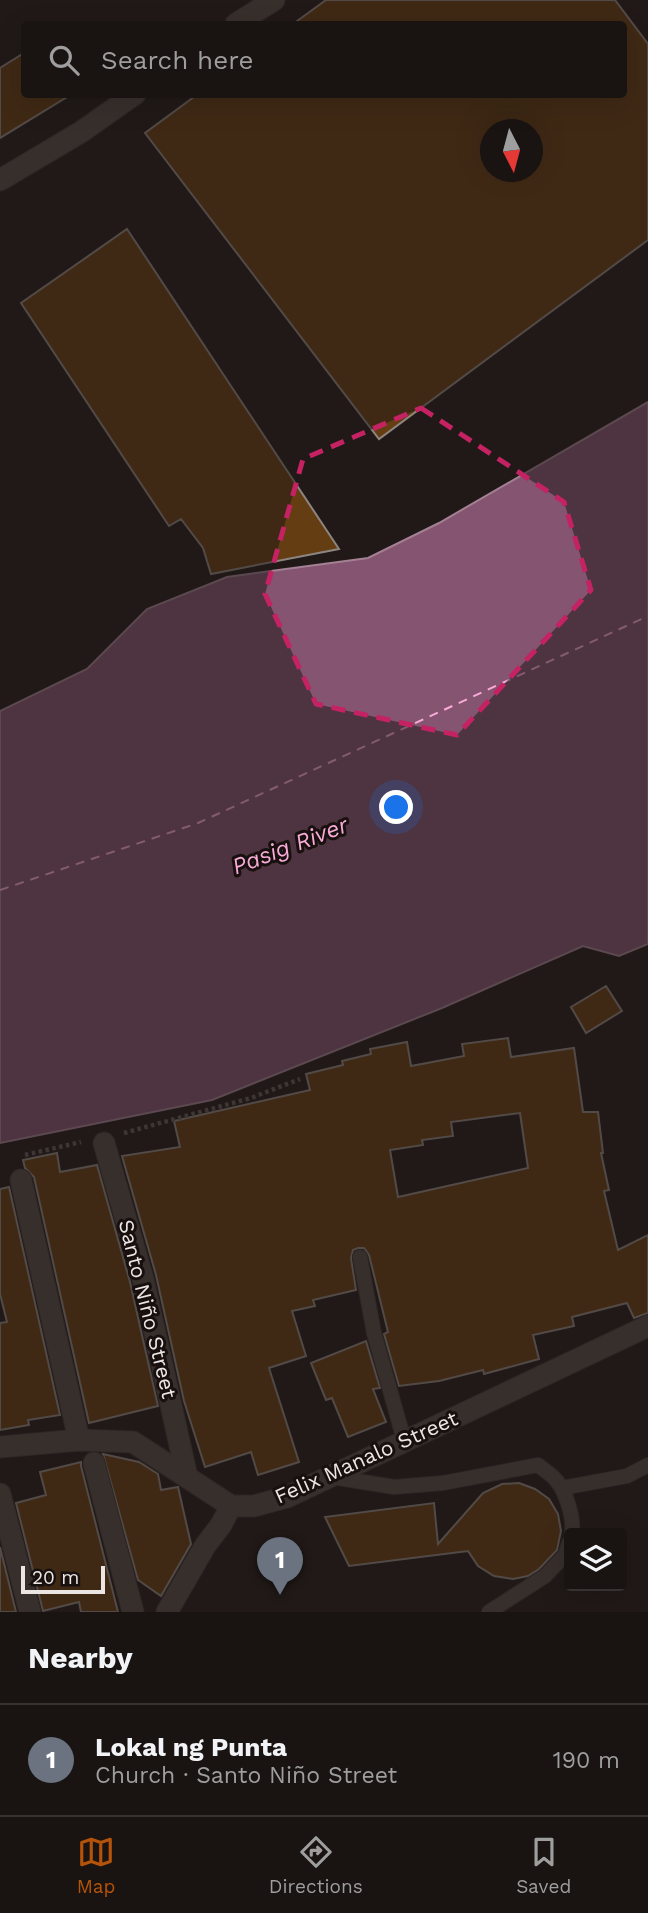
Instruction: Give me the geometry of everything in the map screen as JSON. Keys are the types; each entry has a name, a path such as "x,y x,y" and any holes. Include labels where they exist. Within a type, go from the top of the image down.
{"street":[{"path":"241,21 274,0"},
{"path":"0,180 81,132 129,98"},
{"name":"Santo Niño Street","path":"101,1140 143,1279 187,1477"},
{"path":"20,1180 79,1440"},
{"name":"Felix Manalo Street","path":"231,1506 254,1506 287,1497 648,1325"},
{"path":"0,1447 79,1440 134,1442 231,1506 167,1612"},
{"path":"94,1463 133,1612"},
{"path":"0,1494 30,1612"}],"lane":[{"path":"360,1257 374,1333 404,1440"},
{"path":"328,1477 394,1487 443,1483 538,1465 562,1488 572,1528"},
{"path":"562,1488 627,1476 648,1465"},
{"path":"489,1612 545,1576 564,1556"}],"path":[{"path":"12,1158 101,1140 251,1098 300,1079"}],"highlighted area":[{"path":"421,408 564,502 591,590 457,735 316,704 265,594 303,459"}],"water":[{"name":"Pasig River","path":"648,402 648,944 619,956 583,946 442,1008 212,1100 0,1143 0,711 87,669 147,609 227,577 368,558 439,523"}],"building":[{"path":"326,0 615,0 648,44 648,240 379,439 145,133 193,98 627,98 627,21 297,21"},
{"path":"21,55 21,98 65,98 0,138 0,68"},
{"path":"127,229 339,549 211,574 203,548 181,519 169,526 21,303"},
{"path":"606,986 622,1011 586,1033 571,1007"},
{"path":"508,1038 511,1057 574,1048 583,1112 598,1112 601,1153 609,1190 604,1191 618,1250 648,1235 648,1313 634,1318 627,1303 572,1317 574,1326 533,1335 539,1359 484,1374 483,1370 439,1381 399,1386 384,1334 388,1332 369,1255 364,1248 358,1248 353,1250 351,1258 356,1290 313,1300 315,1306 292,1311 306,1356 269,1368 299,1462 258,1475 251,1452 205,1467 184,1401 156,1275 122,1156 180,1147 174,1121 310,1090 306,1074 343,1065 342,1061 371,1054 370,1049 407,1042 411,1066 464,1056 462,1044","holes":["520,1113 528,1168 398,1197 390,1150 423,1145 422,1140 453,1136 451,1122"]},
{"path":"57,1153 60,1172 97,1165 130,1282 158,1406 89,1423 34,1177 25,1168 23,1160"},
{"path":"9,1187 60,1415 28,1420 29,1425 0,1430 0,1323 7,1322 0,1294 0,1189"},
{"path":"366,1341 380,1388 373,1389 386,1422 348,1437 332,1398 326,1400 311,1363"},
{"path":"103,1454 139,1462 158,1474 161,1490 178,1487 191,1544 161,1596 138,1580"},
{"path":"81,1462 118,1612 81,1612 79,1602 43,1611 16,1503 46,1495 40,1472"},
{"path":"519,1483 535,1489 549,1499 558,1514 561,1531 557,1550 539,1569 528,1576 513,1579 494,1576 478,1566 468,1551 349,1566 325,1517 434,1503 438,1544 483,1493 502,1484"},
{"path":"0,1547 16,1612 0,1612"}],"ferry route":[{"path":"0,890 198,823 648,616"}],"place":[{"name":"Lokal ng Punta","path":"280,1595"}]}
